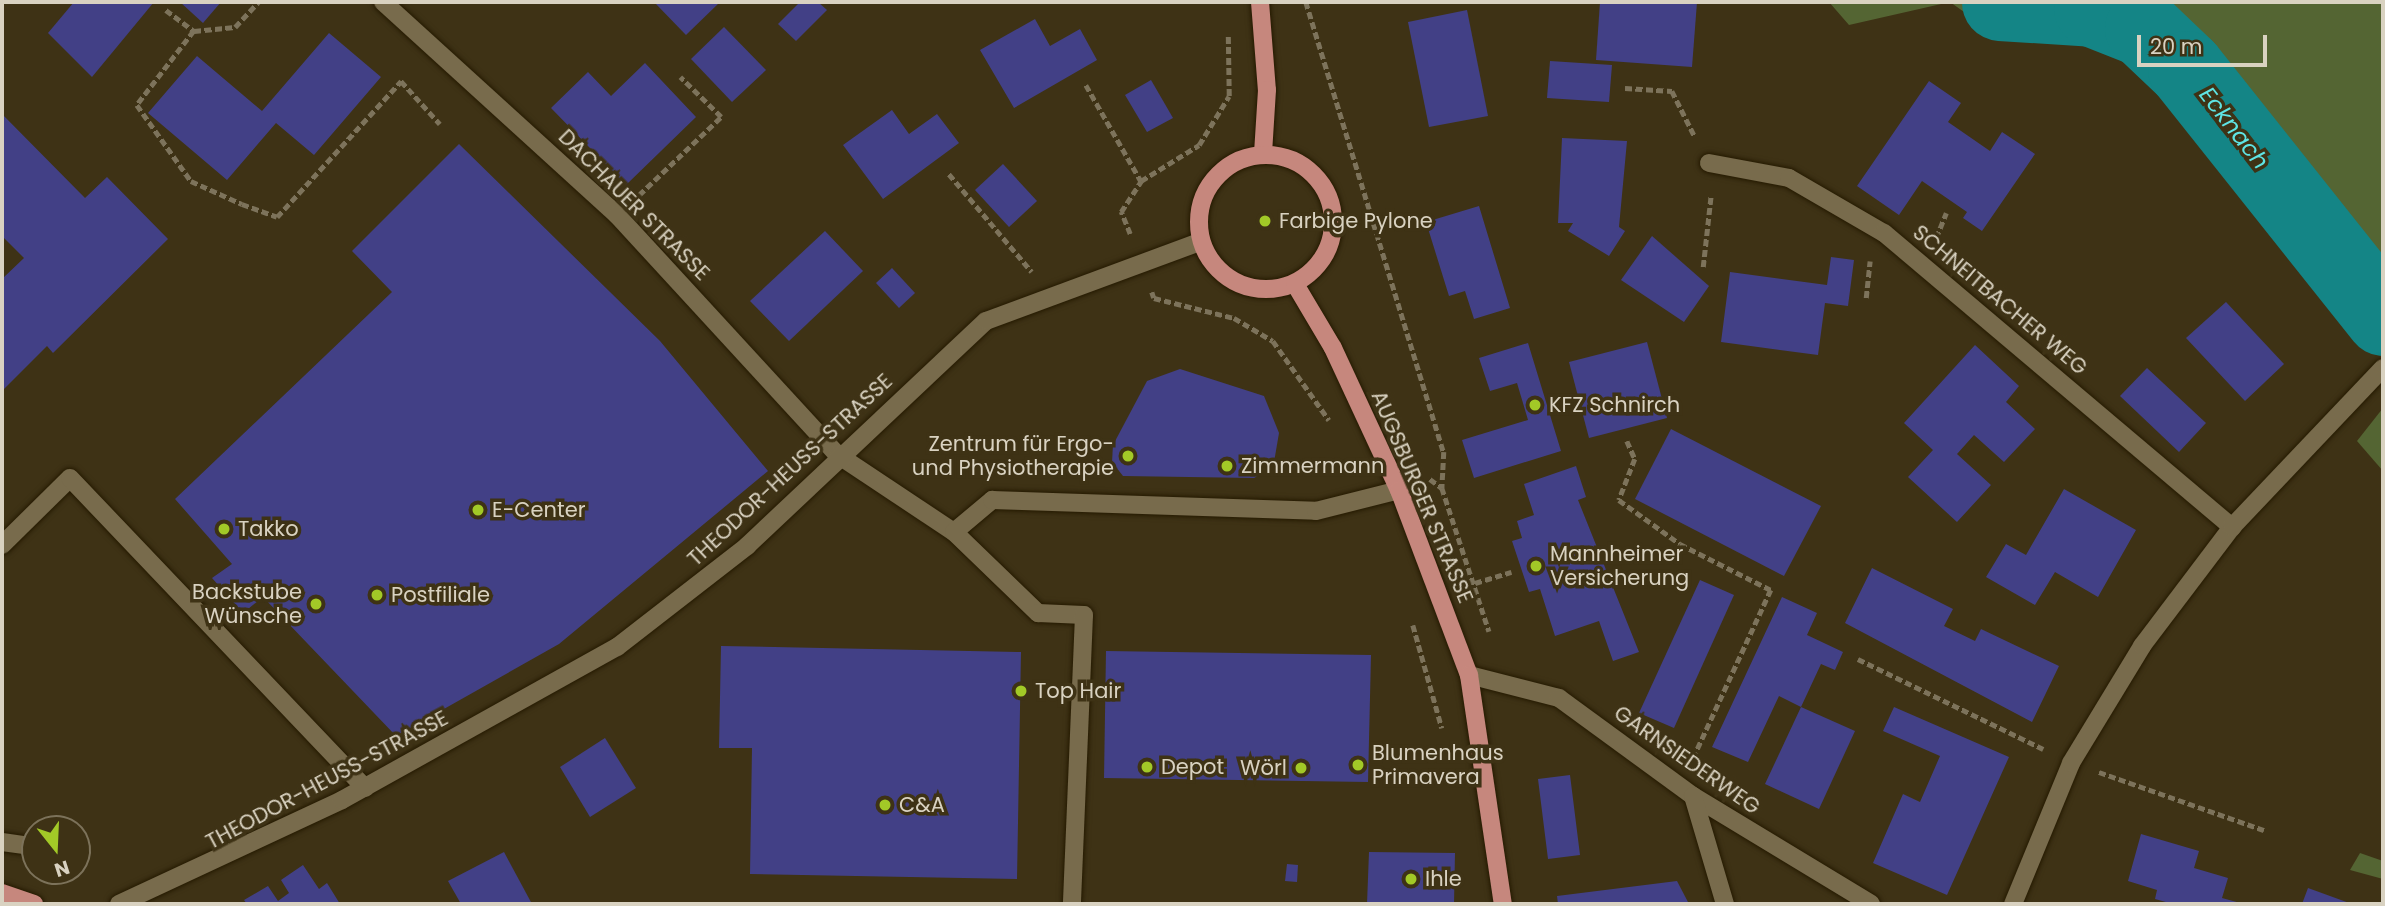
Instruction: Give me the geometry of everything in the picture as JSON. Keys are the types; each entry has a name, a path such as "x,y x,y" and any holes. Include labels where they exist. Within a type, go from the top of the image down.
{"main road":[{"path":"1260,2 1267,90 1263,154"},
{"path":"1263,154 1305,167 1324,186 1333,211 1324,258 1295,284 1253,289 1227,279 1200,242 1198,211 1207,189 1223,170 1263,154"},
{"name":"AUGSBURGER STRASSE","path":"1295,284 1333,348 1399,491 1469,675 1503,904"},
{"path":"2,892 34,904"}],"street":[{"name":"DACHAUER STRASSE","path":"383,2 617,215 838,454 954,532 1038,613 1084,615 1072,904"},
{"name":"SCHNEITBACHER WEG","path":"1709,163 1789,178 1884,233 2232,527"},
{"name":"THEODOR-HEUSS-STRASSE","path":"119,904 208,867 365,788 617,648 747,546 838,454 977,328 1050,293 1200,242"},
{"path":"2013,904 2071,762 2142,646 2232,527 2383,368"},
{"path":"2,545 70,478 365,788"},
{"path":"954,532 992,500 1316,511 1399,491"},
{"name":"GARNSIEDERWEG","path":"1469,675 1559,698 1686,792 1871,904"},
{"path":"1686,792 1725,904"},
{"path":"2,842 21,845"}],"path":[{"path":"166,10 194,31 235,27 258,2"},
{"path":"1306,2 1444,452 1442,488"},
{"path":"1121,212 1141,181 1199,145 1229,96 1228,21"},
{"path":"194,31 137,105 191,181 276,217 401,81 440,124"},
{"path":"617,215 721,117 680,77"},
{"path":"1086,85 1141,181"},
{"path":"950,174 1050,293"},
{"path":"1154,298 1234,318 1273,341 1334,428"},
{"path":"1627,441 1635,459 1619,500 1680,544 1771,590 1686,792"},
{"path":"1440,593 1511,572"},
{"path":"1410,615 1445,741"},
{"path":"1858,659 2071,762 2264,830"}],"green space":[{"path":"1829,2 1950,2 1849,25"},
{"path":"1950,2 2383,2 2383,322 2376,328 2162,86 2096,23 2046,14 2023,33 1988,29"},
{"path":"2383,408 2383,471 2357,441"},
{"path":"2360,853 2383,861 2383,879 2350,870"}],"building":[{"path":"74,2 154,2 92,77 48,33"},
{"path":"180,2 221,2 203,23"},
{"path":"654,2 720,2 686,35"},
{"path":"800,2 818,2 827,10 796,41 778,24"},
{"path":"1600,2 1697,2 1692,67 1596,60"},
{"path":"1467,10 1488,116 1429,127 1408,22"},
{"path":"1035,19 1050,46 1080,29 1097,60 1014,108 980,50"},
{"path":"724,27 766,70 732,102 691,59"},
{"path":"329,33 381,77 314,155 276,123 227,180 148,113 197,56 262,111"},
{"path":"1550,61 1612,65 1609,102 1547,98"},
{"path":"645,63 696,117 626,185 551,108 588,72 611,96"},
{"path":"1151,80 1173,118 1147,132 1125,95"},
{"path":"1929,81 1961,103 1948,122 1990,151 2002,132 2035,154 1982,231 1963,218 1967,212 1922,181 1899,215 1857,186"},
{"path":"892,110 909,134 937,114 959,143 883,199 843,145"},
{"path":"2,114 85,198 107,177 168,239 53,353 47,346 2,391 2,279 24,258 2,236"},
{"path":"1562,138 1627,141 1619,227 1625,231 1609,256 1568,231 1573,223 1558,223"},
{"path":"459,144 660,341 768,471 559,644 396,736 263,597 243,613 212,578 232,564 175,499 392,292 352,251"},
{"path":"1003,164 1037,201 1009,227 975,190"},
{"path":"1479,206 1510,308 1474,319 1465,291 1449,296 1426,222"},
{"path":"825,231 863,271 789,341 750,301"},
{"path":"1652,236 1709,286 1684,322 1621,280"},
{"path":"1831,257 1854,260 1848,306 1825,303 1818,355 1721,342 1730,272 1827,285"},
{"path":"892,268 915,293 899,308 876,283"},
{"path":"2226,302 2284,364 2245,401 2186,338"},
{"path":"1647,342 1667,418 1589,438 1569,362"},
{"name":"KFZ Schnirch","path":"1528,343 1561,451 1474,478 1462,440 1528,420 1517,383 1490,391 1479,358"},
{"path":"1975,345 2019,386 2006,402 2035,429 2004,462 1974,435 1957,454 1991,485 1957,522 1908,477 1933,450 1904,423"},
{"path":"2147,368 2206,423 2179,452 2120,396"},
{"path":"1180,369 1264,396 1279,433 1273,468 1254,478 1123,476 1112,462 1113,445 1147,381"},
{"path":"1671,429 1821,506 1784,576 1635,499"},
{"path":"1576,466 1586,497 1578,500 1639,652 1613,661 1599,621 1555,636 1540,589 1529,592 1512,541 1522,538 1517,521 1534,515 1524,484"},
{"path":"2064,489 2136,530 2098,597 2055,572 2035,605 1986,577 2006,544 2026,555"},
{"path":"1872,568 1953,609 1944,626 1975,641 1981,629 2059,666 2032,722 1845,623"},
{"path":"1700,580 1734,595 1674,728 1639,713"},
{"path":"1782,597 1817,613 1807,635 1843,652 1835,670 1821,664 1801,707 1779,696 1748,762 1712,747"},
{"name":"C&A","path":"721,646 1021,652 1017,879 750,874 752,748 719,748"},
{"path":"1106,651 1371,655 1368,782 1104,778"},
{"path":"1801,707 1855,731 1819,809 1765,784"},
{"path":"1894,707 2009,757 1947,895 1873,863 1903,794 1920,802 1940,756 1883,731"},
{"path":"605,738 636,788 590,817 560,767"},
{"path":"1570,775 1580,855 1548,859 1538,779"},
{"path":"2141,834 2199,851 2194,868 2228,878 2222,898 2244,904 2173,904 2155,899 2157,890 2128,881"},
{"path":"504,852 532,904 461,904 448,881"},
{"name":"Ihle","path":"1369,852 1455,853 1454,904 1367,904"},
{"path":"1287,864 1298,865 1297,882 1285,881"},
{"path":"303,865 319,889 327,883 340,904 247,904 244,900 268,886 278,901 289,893 281,880"},
{"path":"1677,881 1689,904 1558,904 1557,896"},
{"path":"2308,888 2352,904 2302,904"}],"waterway":[{"name":"Ecknach","path":"2000,2 2092,8 2143,28 2186,69 2383,317"}],"place":[{"name":"Farbige Pylone","path":"1265,221"},
{"name":"KFZ Schnirch","path":"1535,405"},
{"name":"Zentrum für Ergo- und Physiotherapie","path":"1128,456"},
{"name":"Zimmermann","path":"1227,466"},
{"name":"E-Center","path":"478,510"},
{"name":"Takko","path":"224,529"},
{"name":"Mannheimer Versicherung","path":"1536,566"},
{"name":"Postfiliale","path":"377,595"},
{"name":"Backstube Wünsche","path":"316,604"},
{"name":"Top Hair","path":"1021,691"},
{"name":"Blumenhaus Primavera","path":"1358,765"},
{"name":"Depot","path":"1147,767"},
{"name":"Wörl","path":"1301,768"},
{"name":"C&A","path":"885,805"},
{"name":"Ihle","path":"1411,879"}]}
